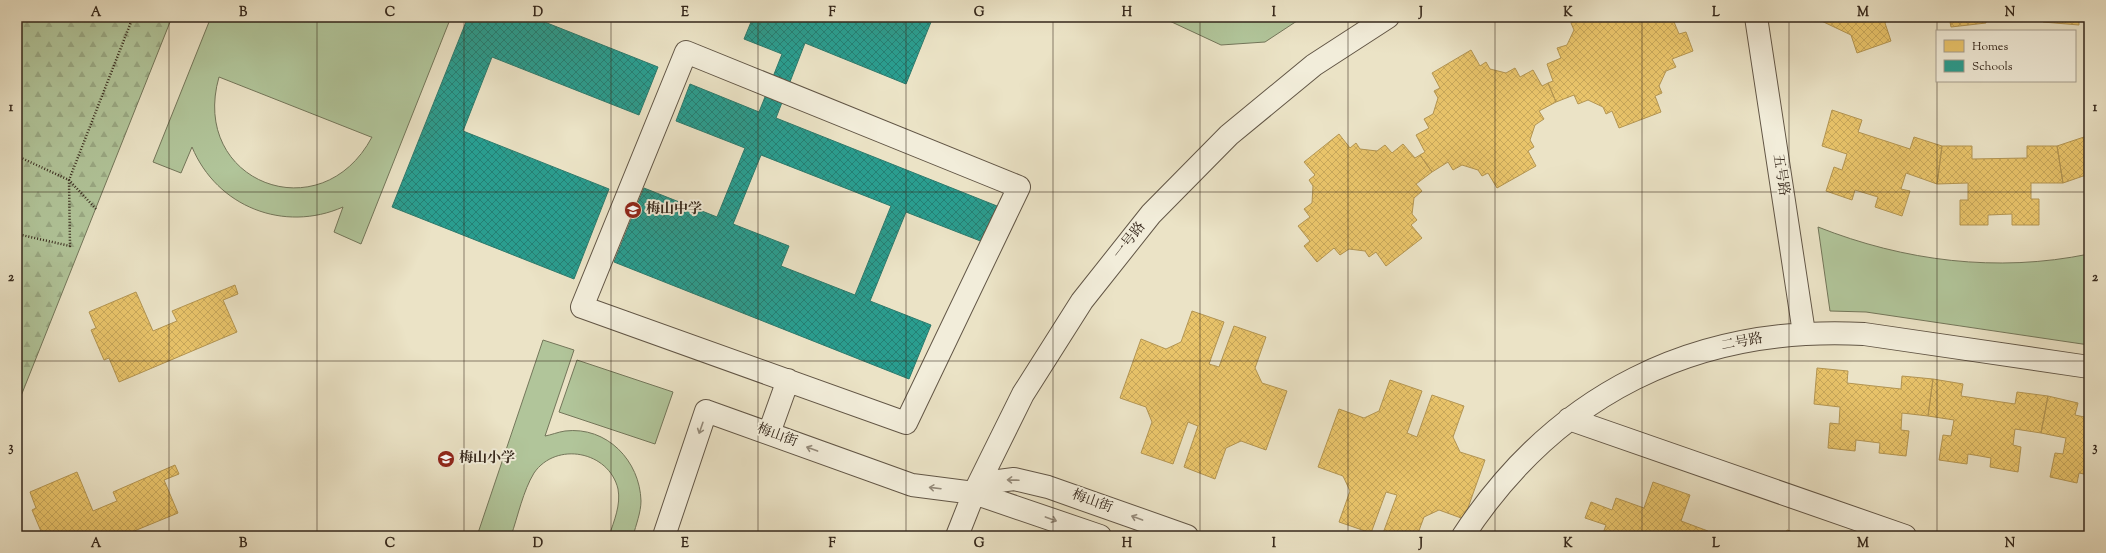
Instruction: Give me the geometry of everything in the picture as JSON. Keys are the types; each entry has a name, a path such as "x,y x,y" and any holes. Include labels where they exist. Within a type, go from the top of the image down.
{"street":[{"name":"一号路","path":"957,536 974,493 1023,394 1082,301 1151,214 1229,135 1314,65 1388,17"},
{"name":"五号路","path":"1756,17 1804,333"},
{"path":"686,52 1019,186 906,423 788,380 582,307 686,52"},
{"name":"二号路","path":"1463,536 1481,508 1507,476 1537,446 1569,419 1612,391 1657,368 1704,351 1753,339 1804,333 1864,334 2089,367"},
{"path":"768,433 788,380"},
{"name":"梅山街","path":"664,536 706,411 912,486 974,493 1100,536"},
{"path":"1569,419 1905,536"},
{"name":"梅山街","path":"974,493 990,482 1014,479 1048,487 1187,536"}],"path":[{"path":"17,234 70,246 69,180 133,17"},
{"path":"17,156 69,180 96,209"}],"green space":[{"path":"17,17 172,17 17,406"},
{"path":"211,17 451,17 361,244 334,232 343,207 321,214 298,217 276,215 255,209 235,199 218,185 203,168 192,147 181,173 153,162","holes":["219,77 371,137 350,166 322,183 293,188 265,182 241,167 223,144 215,114"]},
{"path":"1161,17 1303,17 1265,42 1221,45"},
{"path":"1818,227 1851,239 1884,248 1951,260 1986,263 2020,263 2054,260 2089,254 2089,345 1866,312 1830,311"},
{"path":"543,340 574,350 545,436 565,431 580,431 594,434 607,440 628,460 635,472 641,501 633,536 609,536 619,501 618,489 613,476 604,466 593,459 581,455 568,454 555,457 544,463 534,473 524,496 511,536 477,536"},
{"path":"577,360 673,392 655,444 559,412"}],"building: Homes":[{"path":"1577,17 1657,17 1659,22 1672,17 1679,34 1686,32 1693,51 1672,59 1676,67 1666,71 1659,86 1662,93 1655,96 1661,112 1619,128 1612,111 1606,114 1603,107 1588,100 1578,104 1574,95 1556,102 1548,83 1553,81 1547,64 1561,58 1557,48 1567,45 1574,30 1571,23 1578,20"},
{"path":"1813,17 1888,17 1885,23 1891,41 1857,53 1851,35"},
{"path":"1949,17 1986,17 1986,23 1951,27"},
{"path":"2043,17 2079,17 2079,25 2043,22"},
{"path":"1471,50 1480,66 1486,62 1490,69 1506,73 1515,68 1520,77 1533,70 1542,86 1548,83 1556,102 1539,111 1544,119 1535,125 1530,140 1534,147 1528,151 1536,166 1497,188 1488,173 1482,176 1478,170 1462,165 1453,170 1448,162 1432,172 1420,155 1425,152 1416,135 1429,128 1424,119 1433,114 1438,98 1434,91 1440,88 1432,73"},
{"path":"1832,110 1862,120 1858,132 1910,149 1914,137 1942,146 1937,184 1906,173 1901,189 1910,191 1902,216 1875,207 1878,197 1855,190 1852,200 1826,191 1834,167 1842,170 1847,154 1822,146"},
{"path":"1339,134 1350,148 1356,143 1360,149 1377,151 1385,145 1392,153 1403,144 1415,158 1420,155 1432,172 1416,184 1422,191 1414,198 1412,214 1417,220 1411,225 1422,238 1386,266 1376,252 1369,257 1365,251 1349,249 1340,255 1334,248 1317,262 1304,246 1310,241 1298,226 1310,217 1304,209 1312,203 1313,186 1309,180 1315,175 1304,162"},
{"path":"2084,137 2089,148 2089,174 2063,183 2057,146"},
{"path":"1942,146 1972,146 1972,159 2027,158 2027,146 2057,146 2063,183 2031,183 2031,199 2039,199 2039,225 2012,225 2012,214 1988,215 1988,225 1960,225 1960,200 1968,200 1968,183 1937,184"},
{"path":"235,285 238,294 223,300 237,332 119,382 109,358 104,360 91,330 96,328 89,312 136,292 153,331 177,321 172,311"},
{"path":"1192,311 1224,322 1209,364 1219,367 1234,326 1266,337 1255,368 1262,383 1287,391 1266,450 1241,441 1226,448 1215,479 1184,467 1198,426 1188,422 1173,464 1141,453 1152,422 1146,407 1120,398 1141,339 1166,349 1181,342"},
{"path":"1817,368 1848,371 1847,383 1901,389 1902,376 1933,379 1928,416 1902,413 1901,430 1909,431 1906,456 1879,453 1880,443 1856,440 1855,451 1828,448 1830,423 1839,424 1840,407 1814,404"},
{"path":"1933,379 1963,384 1961,396 2015,404 2017,392 2048,396 2041,433 2015,429 2013,445 2021,447 2018,472 1990,467 1991,458 1968,454 1967,464 1939,460 1943,435 1951,436 1954,420 1928,416"},
{"path":"1390,380 1422,391 1407,433 1417,437 1432,395 1464,406 1453,437 1460,452 1485,460 1464,519 1439,510 1424,517 1417,536 1382,536 1397,495 1386,492 1371,533 1339,522 1350,491 1343,476 1318,467 1339,409 1364,418 1379,411"},
{"path":"2048,396 2078,403 2075,415 2089,418 2089,475 2079,473 2077,483 2050,477 2055,453 2063,454 2066,438 2041,433"},
{"path":"175,465 179,474 164,480 178,513 122,536 43,536 32,510 36,508 30,492 77,472 93,511 117,501 113,492"},
{"path":"1653,482 1690,495 1681,521 1708,531 1707,536 1602,536 1606,525 1585,518 1591,502 1612,510 1616,498 1644,508"},
{"path":"1787,530 1804,536 1785,536"}],"building: Schools":[{"path":"468,17 532,17 658,67 639,115 492,57 463,131 609,189 574,279 392,207"},
{"path":"738,17 933,17 906,84 805,43 776,118 997,206 983,242 906,212 870,301 931,325 909,379 614,262 644,188 717,217 745,148 676,121 690,84 759,112 782,54 744,39 751,22","holes":["761,155 891,206 855,295 781,266 789,246 733,224"]}],"place":[{"name":"梅山中学","path":"633,210"},
{"name":"梅山小学","path":"446,459"}]}
